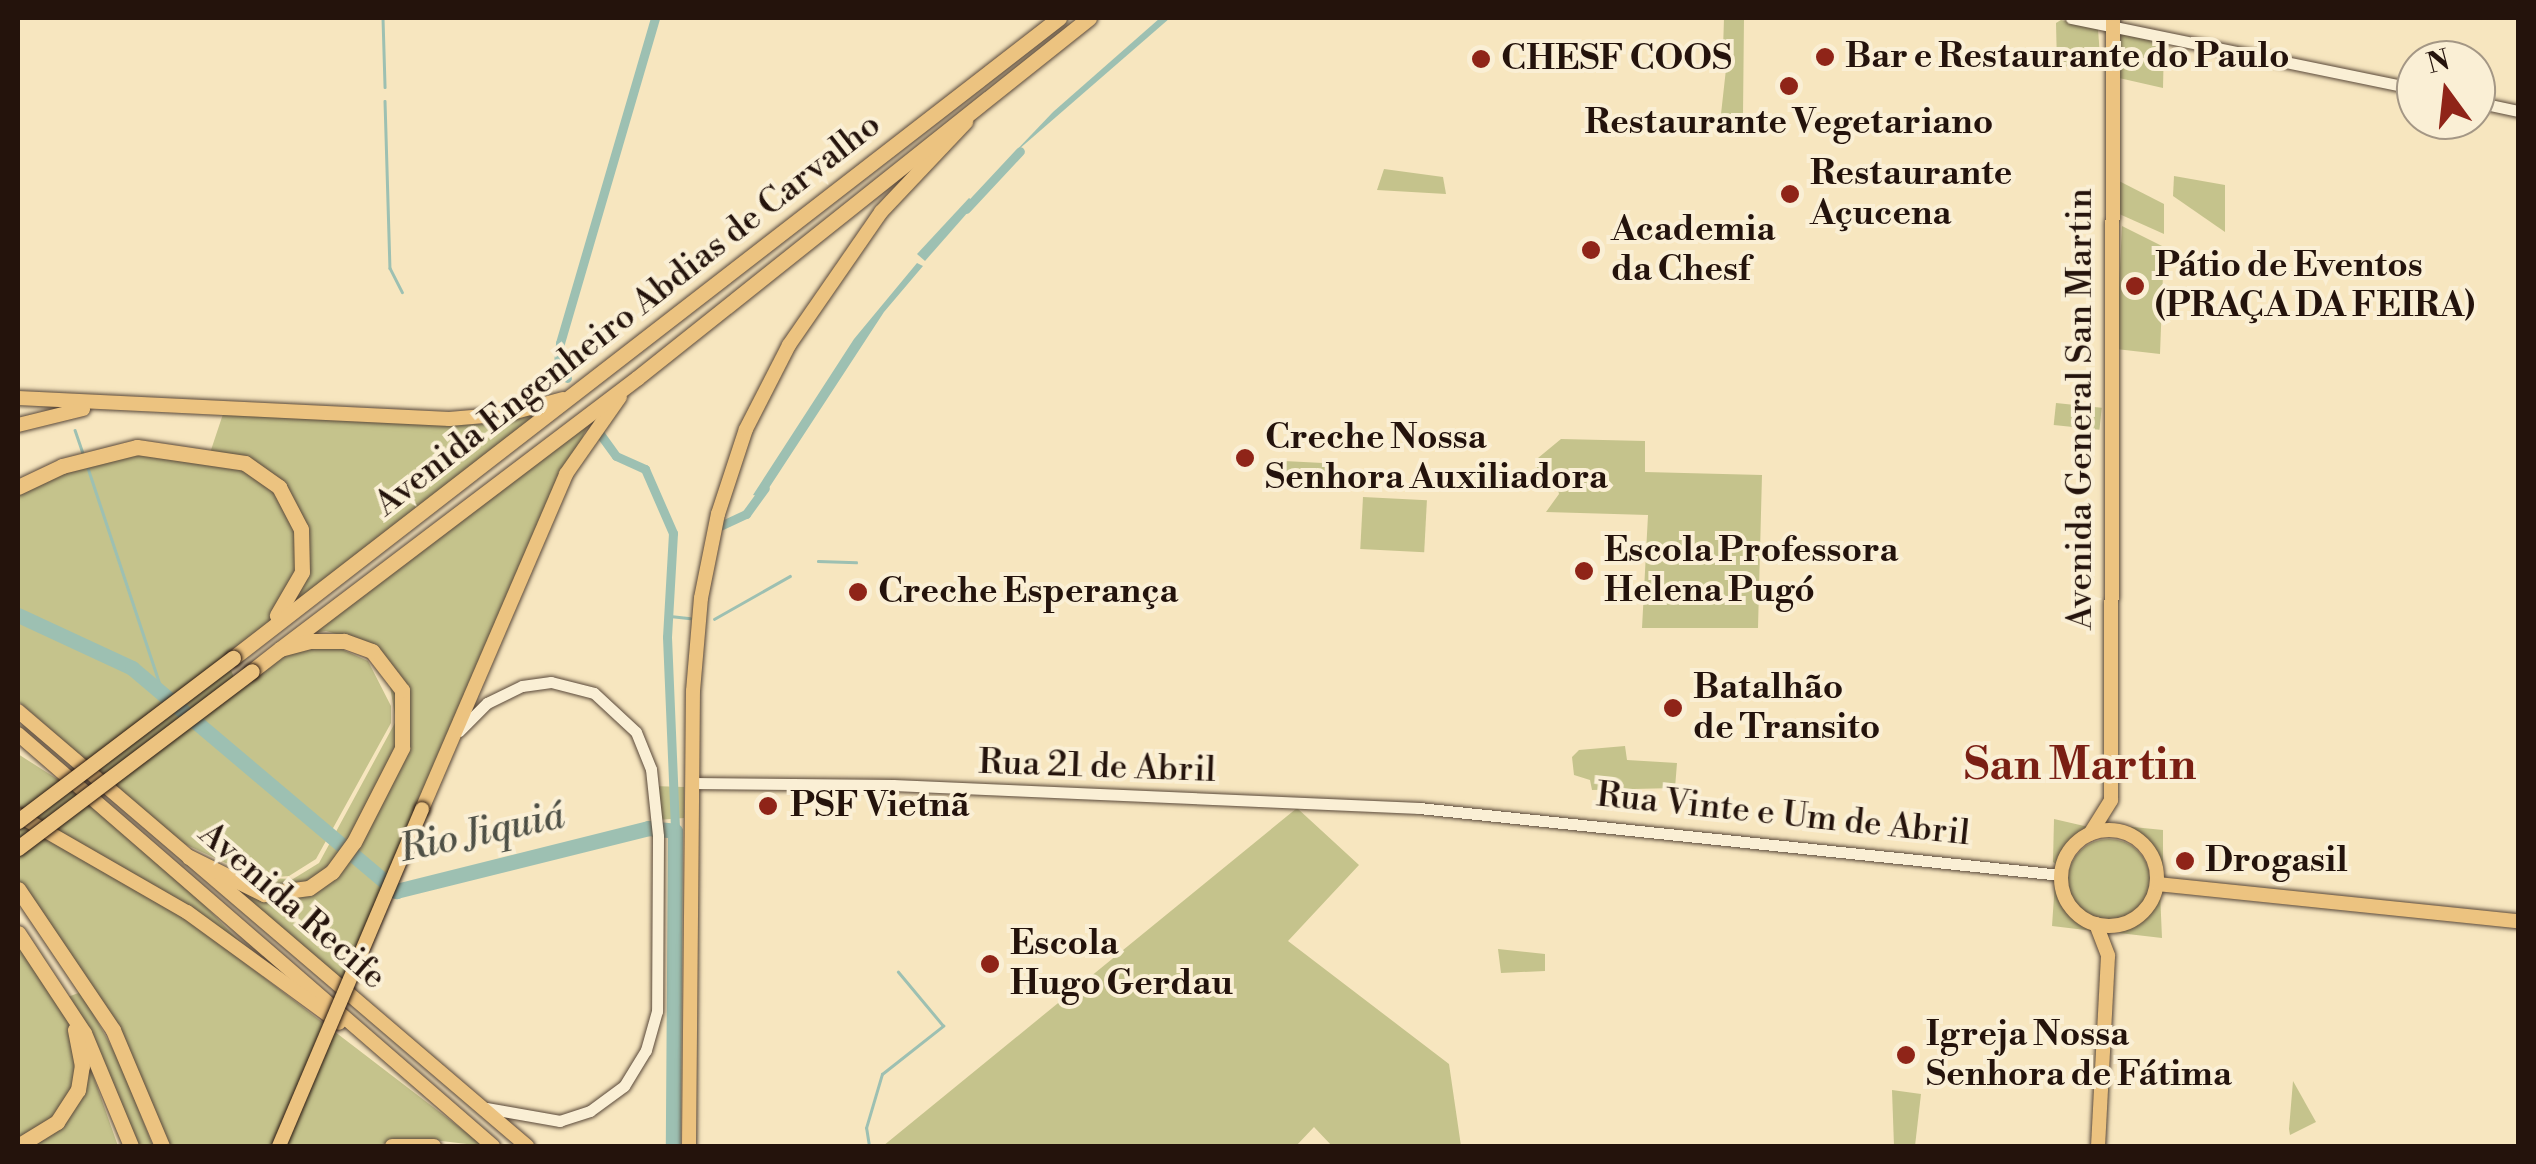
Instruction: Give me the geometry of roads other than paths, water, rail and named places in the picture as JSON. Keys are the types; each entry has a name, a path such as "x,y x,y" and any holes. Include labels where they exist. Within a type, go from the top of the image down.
{"highway":[{"name":"Avenida Engenheiro Abdias de Carvalho","path":"18,818 587,389 1059,18"},
{"name":"Avenida Engenheiro Abdias de Carvalho","path":"18,848 637,378 1089,18"},
{"path":"18,487 62,466 137,447 186,450 245,462 280,487 300,529 302,572 288,602 246,646"},
{"path":"189,857 278,896 309,888 332,872 373,808 406,731 397,679 372,652 344,641 280,649"},
{"path":"18,889 113,1030 162,1146"},
{"path":"18,933 67,1007 104,1073 131,1146"},
{"path":"18,1146 56,1122 78,1090 81,1055 67,1007"}],"main road":[{"name":"Avenida General San Martin","path":"2113,22 2111,800 2124,833"},
{"path":"689,1146 692,783 701,598 746,429 790,345 874,221 992,96"},
{"name":"Avenida Engenheiro Abdias de Carvalho","path":"278,1146 566,474 590,430 637,378"},
{"path":"18,398 103,405 480,418 587,389"},
{"path":"18,425 103,405"},
{"name":"Avenida Recife","path":"18,711 526,1146"},
{"name":"Avenida Recife","path":"18,734 487,1142"},
{"path":"2098,1146 2108,956 2096,924 2070,906 2061,875 2073,846 2090,834 2111,800"},
{"path":"18,818 152,890 248,953 487,1142"},
{"path":"2090,834 2124,833 2150,853 2156,884 2149,905 2126,922 2108,956"},
{"path":"2156,884 2518,922"},
{"path":"2096,924 2126,922"},
{"path":"392,1146 434,1146"}],"street":[{"path":"2071,18 2113,22 2396,85"},
{"path":"448,746 474,713 512,688 551,682 580,687 620,712 636,732 651,770 657,828 660,990 646,1050 624,1086 590,1112 560,1120 511,1117 478,1105"},
{"name":"Rua 21 de Abril","path":"692,783 893,785 1500,815"},
{"name":"Rua Vinte e Um de Abril","path":"1500,815 2061,875"}],"waterway":[{"path":"383,18 385,87"},
{"path":"567,378 558,363 560,343 655,18"},
{"path":"385,101 390,268 402,292"},
{"path":"966,209 1020,151"},
{"path":"75,430 83,453"},
{"path":"600,434 616,456 645,469 673,533 667,637 675,831"},
{"path":"87,465 163,693"},
{"path":"720,526 746,514 765,488"},
{"path":"818,561 856,562"},
{"path":"714,619 790,576"},
{"name":"Rio Jiquiá","path":"18,615 132,668 396,891 648,828 675,831 673,1146"},
{"path":"670,616 690,618"},
{"path":"869,1146 866,1128 882,1074 943,1026 898,972"}],"place":[{"name":"Bar e Restaurante do Paulo","path":"1825,57"},
{"name":"CHESF COOS","path":"1481,59"},
{"name":"Restaurante Vegetariano","path":"1789,86"},
{"name":"Restaurante Açucena","path":"1790,194"},
{"name":"Academia da Chesf","path":"1591,250"},
{"name":"Pátio de Eventos (PRAÇA DA FEIRA)","path":"2135,286"},
{"name":"Creche Nossa Senhora Auxiliadora","path":"1245,458"},
{"name":"Escola Professora Helena Pugó","path":"1584,571"},
{"name":"Creche Esperança","path":"858,592"},
{"name":"Batalhão de Transito","path":"1673,708"},
{"name":"PSF Vietnã","path":"768,806"},
{"name":"Drogasil","path":"2185,861"},
{"name":"Escola Hugo Gerdau","path":"990,964"},
{"name":"Igreja Nossa Senhora de Fátima","path":"1906,1055"}],"district":[{"name":"San Martin","path":"2080,766"}]}
